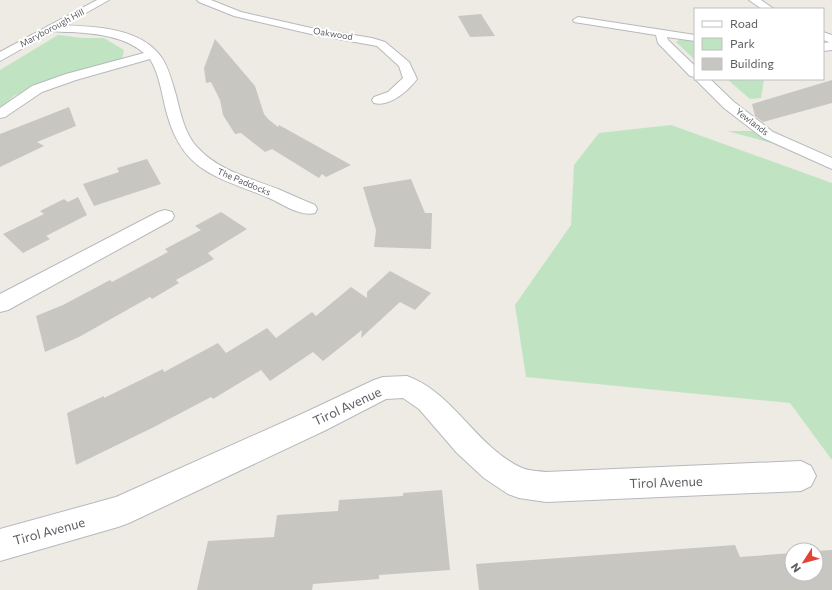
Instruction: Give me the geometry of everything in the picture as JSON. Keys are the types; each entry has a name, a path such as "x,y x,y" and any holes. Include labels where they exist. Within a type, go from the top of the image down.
{"street":[{"name":"Maryborough Hill","path":"0,57 104,0"},
{"name":"Oakwood","path":"202,0 238,14 310,31 372,40 381,44 405,65 410,79 393,95 378,100"},
{"path":"754,0 767,8"},
{"path":"578,20 694,38"},
{"name":"The Paddocks","path":"52,28 119,35 134,40 153,54 160,66 179,128 190,149 211,168 242,183 308,209"},
{"path":"661,34 662,41 694,72"},
{"path":"0,114 37,89 71,76 153,54"},
{"name":"Yewlands","path":"703,80 729,105 768,135 832,164"},
{"path":"0,304 165,216"},
{"name":"Tirol Avenue","path":"0,545 118,512 316,421 383,388 407,387 428,402 467,444 494,468 519,483 546,487 800,476"}],"green space":[{"path":"58,35 82,38 104,38 124,50 122,59 51,79 14,96 0,108 0,70"},
{"path":"681,38 694,40 694,59 676,42"},
{"path":"728,80 764,80 761,98 750,99"},
{"path":"671,125 832,183 832,460 790,403 526,377 515,305 571,225 574,165 599,133"},
{"path":"727,131 755,131 790,148"}],"building":[{"path":"481,14 495,36 470,37 458,16"},
{"path":"215,39 255,86 264,114 268,119 278,127 279,125 351,165 326,177 322,174 319,178 272,149 265,152 241,133 235,134 223,115 220,100 211,82 206,83 204,68"},
{"path":"832,80 832,103 763,122 755,116 752,104"},
{"path":"69,107 76,126 37,142 44,146 0,167 0,134"},
{"path":"147,159 161,184 94,206 83,184 119,172 117,168"},
{"path":"411,179 425,213 432,213 431,249 374,247 376,230 363,187"},
{"path":"78,197 87,215 46,236 50,239 23,253 3,234 44,214 40,211 64,199 68,202"},
{"path":"221,212 247,229 208,253 214,259 176,280 179,283 152,299 150,297 79,337 45,352 36,316 63,305 110,280 112,282 168,252 165,249 201,230 195,226"},
{"path":"390,271 431,293 415,310 400,302 361,338 362,330 323,361 313,352 270,381 261,370 213,399 211,397 76,465 67,413 104,396 104,398 163,369 164,372 218,343 226,353 267,328 276,338 312,312 316,316 351,287 367,298 367,292"},
{"path":"442,490 450,570 379,575 379,579 313,584 312,590 197,590 208,541 274,537 277,515 338,511 339,500 403,496 403,493"},
{"path":"735,545 740,557 784,554 784,582 824,582 824,550 832,550 832,590 479,590 476,564"}]}
